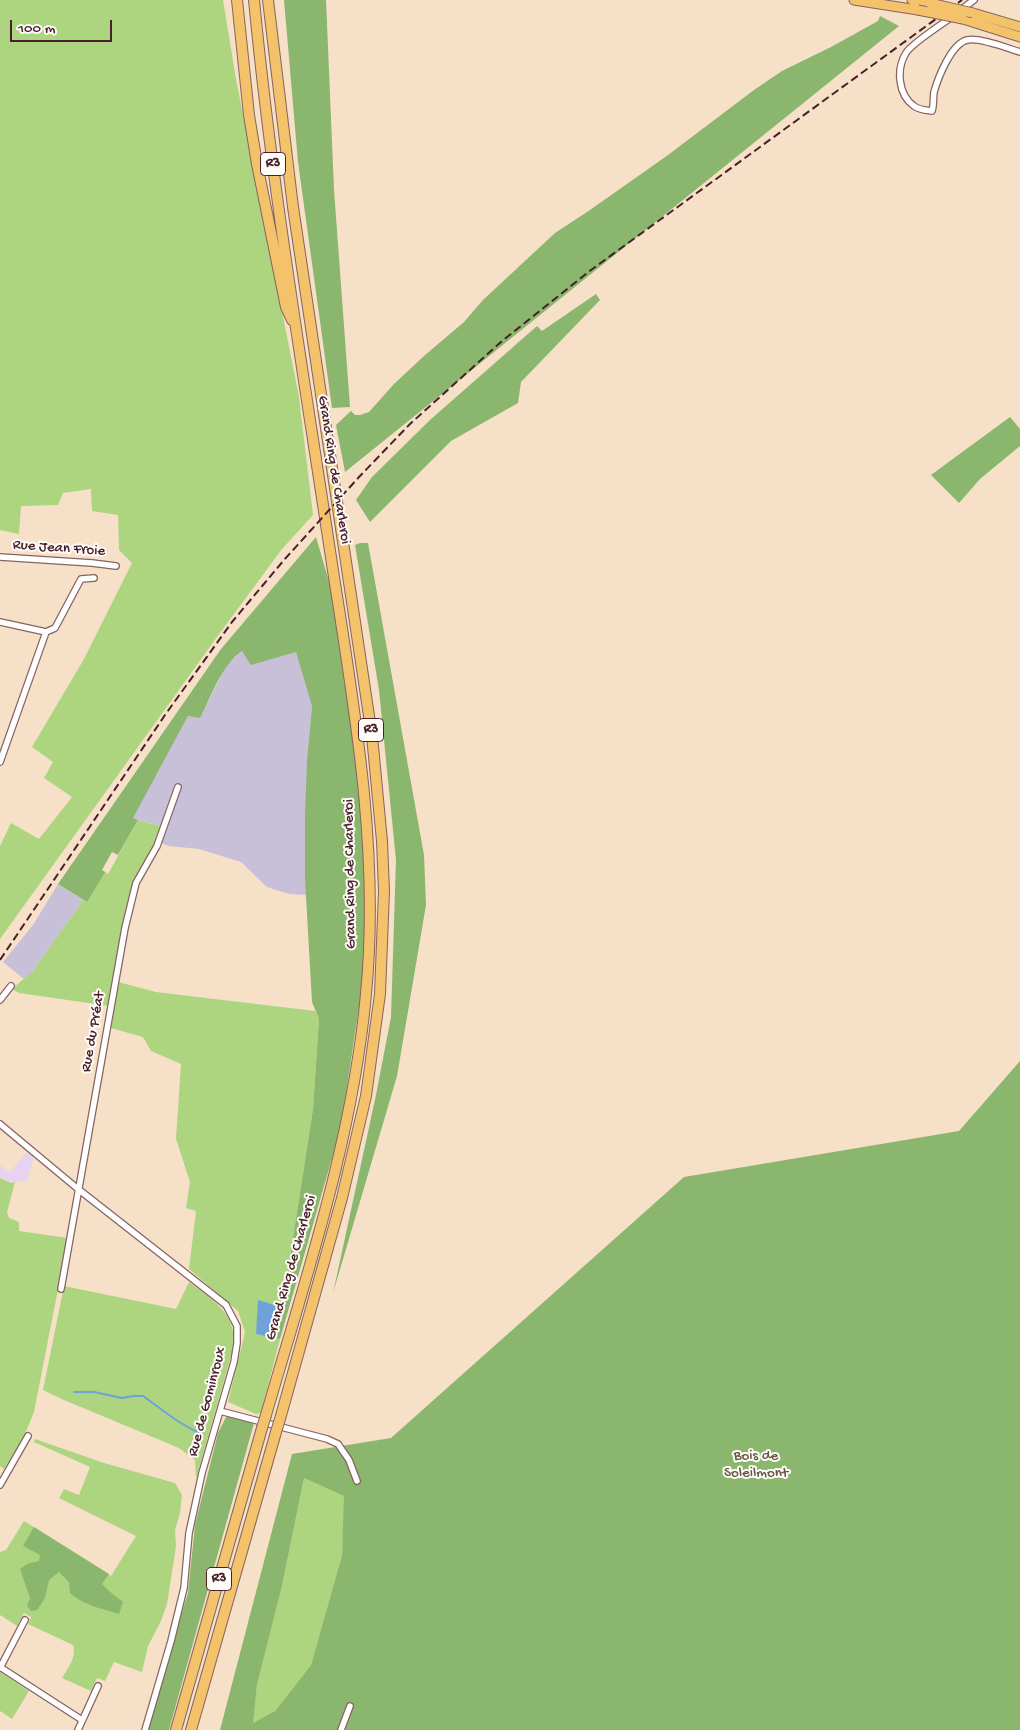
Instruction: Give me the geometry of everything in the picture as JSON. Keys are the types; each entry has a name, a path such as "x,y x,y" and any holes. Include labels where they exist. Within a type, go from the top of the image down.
{"highway":[{"path":"237,0 249,115 264,205 286,307 296,328"},
{"name":"Grand Ring de Charleroi","path":"176,1730 328,1194 352,1094 366,992 369,943 368,840 359,746 296,328 264,93 254,0"},
{"name":"Grand Ring de Charleroi","path":"191,1730 342,1198 366,1096 380,994 384,891 382,841 372,736 292,206 268,0"},
{"path":"854,0 963,19 1020,37"},
{"path":"912,0 973,13 1020,27"}],"street":[{"path":"974,0 906,51 900,65 900,80 904,96 909,102 919,109 932,112 934,93 945,64 952,52 964,41 979,40 1020,52"},
{"name":"Rue Jean Froie","path":"0,557 116,566"},
{"path":"0,622 46,632 55,628 81,579 94,578"},
{"path":"0,762 46,632"},
{"name":"Rue du Préat","path":"61,1289 125,928 136,883 157,846 178,787"},
{"path":"0,1000 11,986"},
{"name":"Rue de Gominroux","path":"0,1124 78,1189 226,1305 237,1326 234,1362 202,1473 191,1528 184,1588 145,1730"},
{"path":"220,1411 327,1439 338,1444 349,1460 358,1481"},
{"path":"0,1485 28,1436"},
{"path":"25,1620 0,1668 82,1720"},
{"path":"78,1730 98,1686"},
{"path":"341,1730 350,1706"}],"shaded area":[{"path":"242,651 279,657 296,651 305,678 312,706 307,760 306,895 289,894 267,887 241,862 199,849 169,846 161,843 164,827 132,818 188,716 200,718 227,664"},
{"path":"58,884 83,900 33,971 24,979 3,962 33,925"},
{"path":"30,1149 35,1153 27,1181 11,1183 0,1178 0,1165 10,1172"}],"green space":[{"path":"0,0 223,0 236,79 299,397 313,515 282,549 217,637 0,939 0,846 11,823 39,839 72,797 44,778 53,762 32,747 84,659 132,563 119,550 118,515 92,511 91,489 63,493 58,505 21,506 19,534 0,530"},
{"path":"284,0 326,0 334,190 350,407 332,408 298,162"},
{"path":"880,16 899,26 345,472 336,425 351,411 355,415 369,412 394,384 464,322 483,300 555,233 668,155 782,71 878,21"},
{"path":"596,294 600,300 521,382 518,403 451,441 370,522 356,500 372,477 430,420 537,326 542,331"},
{"path":"1010,417 1020,429 1020,446 980,479 959,503 931,475"},
{"path":"316,537 330,585 368,840 363,980 341,1127 280,1339 270,1337 288,1270 313,1109 319,1019 312,1002 305,879 307,760 312,706 296,652 251,665 242,651 235,657 223,672 200,718 188,716 133,818 138,820 118,855 112,852 102,870 105,872 87,902 58,884 221,649"},
{"path":"368,543 424,855 426,905 397,1076 333,1293 391,1017 396,860 379,690 355,545"},
{"path":"138,820 164,827 134,888 109,1006 19,993 12,989 33,971 83,900 86,902 103,871 108,874"},
{"path":"118,982 156,992 315,1011 319,1019 313,1109 288,1270 270,1337 280,1339 261,1413 256,1414 228,1402 245,1332 238,1311 189,1269 196,1211 186,1208 190,1182 176,1139 181,1064 151,1051 143,1037 111,1028"},
{"name":"Bois de Soleilmont","path":"1020,1061 1020,1730 220,1730 292,1454 391,1438 684,1177 959,1131","holes":["304,1478 344,1496 342,1555 311,1665 275,1711 253,1723 257,1685 282,1586"]},
{"path":"0,1178 11,1183 15,1182 7,1212 9,1218 19,1222 19,1231 68,1238 34,1412 23,1439 4,1469 0,1466"},
{"path":"189,1282 216,1303 227,1316 233,1332 232,1352 196,1479 195,1460 179,1448 43,1390 64,1286 176,1309"},
{"path":"228,1413 254,1423 169,1730 145,1730 188,1593 195,1525 218,1433"},
{"path":"35,1439 104,1463 175,1483 182,1495 180,1513 175,1530 176,1546 167,1604 161,1621 148,1646 142,1672 114,1662 105,1681 97,1678 91,1691 62,1678 73,1658 73,1645 28,1624 31,1617 24,1613 17,1626 0,1615 0,1552 6,1550 24,1521 111,1576 136,1536 59,1498 64,1489 79,1495 90,1467 34,1442"},
{"path":"304,1478 345,1496 342,1555 311,1665 275,1711 252,1724 257,1685 282,1586"},
{"path":"34,1527 109,1574 102,1584 123,1602 119,1614 81,1601 70,1593 69,1582 59,1572 49,1580 45,1598 37,1610 31,1611 27,1606 30,1598 20,1569 27,1564 39,1561 40,1555 23,1546"},
{"path":"0,1672 29,1691 12,1719 0,1711"}],"water":[{"path":"258,1300 278,1306 270,1337 256,1334"}],"waterway":[{"path":"74,1392 94,1392 122,1398 143,1396 176,1420 193,1430 203,1432"}],"railway":[{"path":"0,960 165,715 232,622 284,560 410,424 502,341 591,270 962,0"}]}
